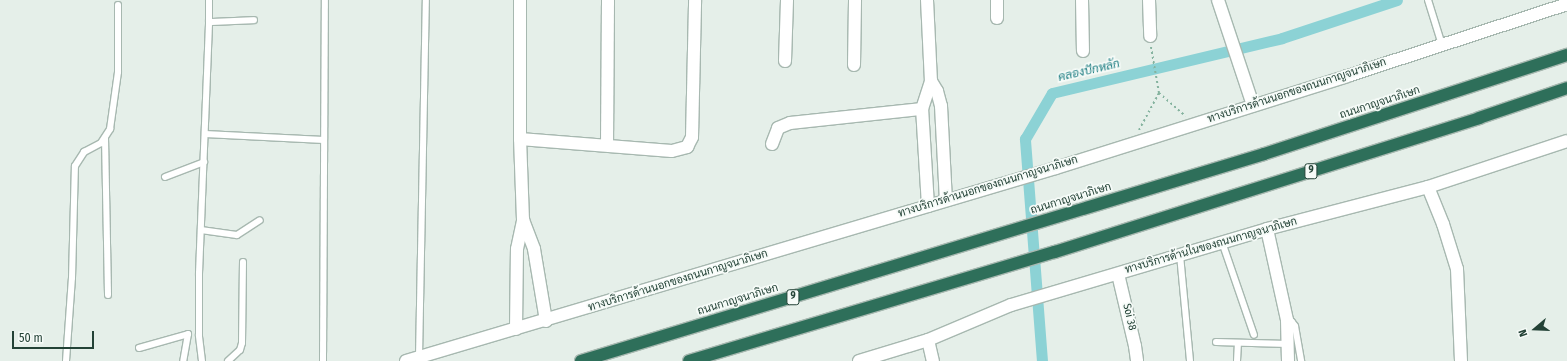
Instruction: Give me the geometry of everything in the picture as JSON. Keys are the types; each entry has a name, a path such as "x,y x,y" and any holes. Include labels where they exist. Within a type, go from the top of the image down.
{"highway":[{"name":"ถนนกาญจนาภิเษก","path":"581,361 1272,152 1567,56"},
{"name":"9","path":"689,361 1055,252 1480,118 1567,88"}],"street":[{"path":"516,329 517,249 522,220 520,139 520,0"},
{"path":"607,145 608,0"},
{"path":"520,139 672,151 687,147 691,141 695,0"},
{"path":"785,61 787,0"},
{"path":"854,65 855,0"},
{"path":"927,0 931,81 922,110 928,206"},
{"path":"997,0 997,18"},
{"path":"1082,0 1083,51"},
{"path":"1149,0 1150,36"},
{"path":"1218,0 1253,105"},
{"name":"ทางบริการด้านนอกของถนนกาญจนาภิเษก","path":"406,361 546,321 1056,168 1567,4"},
{"path":"931,81 937,92 941,106 946,200"},
{"path":"772,144 778,128 790,123 922,110"},
{"path":"924,134 943,133"},
{"name":"ทางบริการด้านในของถนนกาญจนาภิเษก","path":"859,361 928,340 1011,305 1222,242 1428,187 1567,141"},
{"path":"1428,187 1443,224 1456,269 1462,361"},
{"path":"522,220 534,249 546,321"},
{"path":"1268,229 1287,320 1288,361"},
{"name":"Soi 38","path":"1118,274 1136,360"},
{"path":"928,340 933,361"}],"lane":[{"path":"202,361 199,335 201,230 209,0"},
{"path":"322,361 325,0"},
{"path":"418,357 426,0"},
{"path":"1428,0 1442,45"},
{"path":"108,295 105,138 111,122 118,72 118,5"},
{"path":"209,22 254,20"},
{"path":"205,134 324,140"},
{"path":"66,361 72,278 75,166 84,152 105,138"},
{"path":"165,177 204,162"},
{"path":"201,230 237,235 260,220"},
{"path":"1222,242 1254,335"},
{"path":"1180,255 1190,361"},
{"path":"228,361 240,350 242,343 243,262"},
{"path":"1287,320 1290,320 1295,326 1301,361"},
{"path":"139,348 188,334 183,361"},
{"path":"1216,342 1238,344 1288,344"},
{"path":"1237,361 1238,344"}],"path":[{"path":"1150,36 1160,93 1194,124"},
{"path":"1131,143 1160,93"}],"waterway":[{"name":"คลองปักหลัก","path":"1042,361 1025,139 1052,93 1282,38 1397,0"}]}
